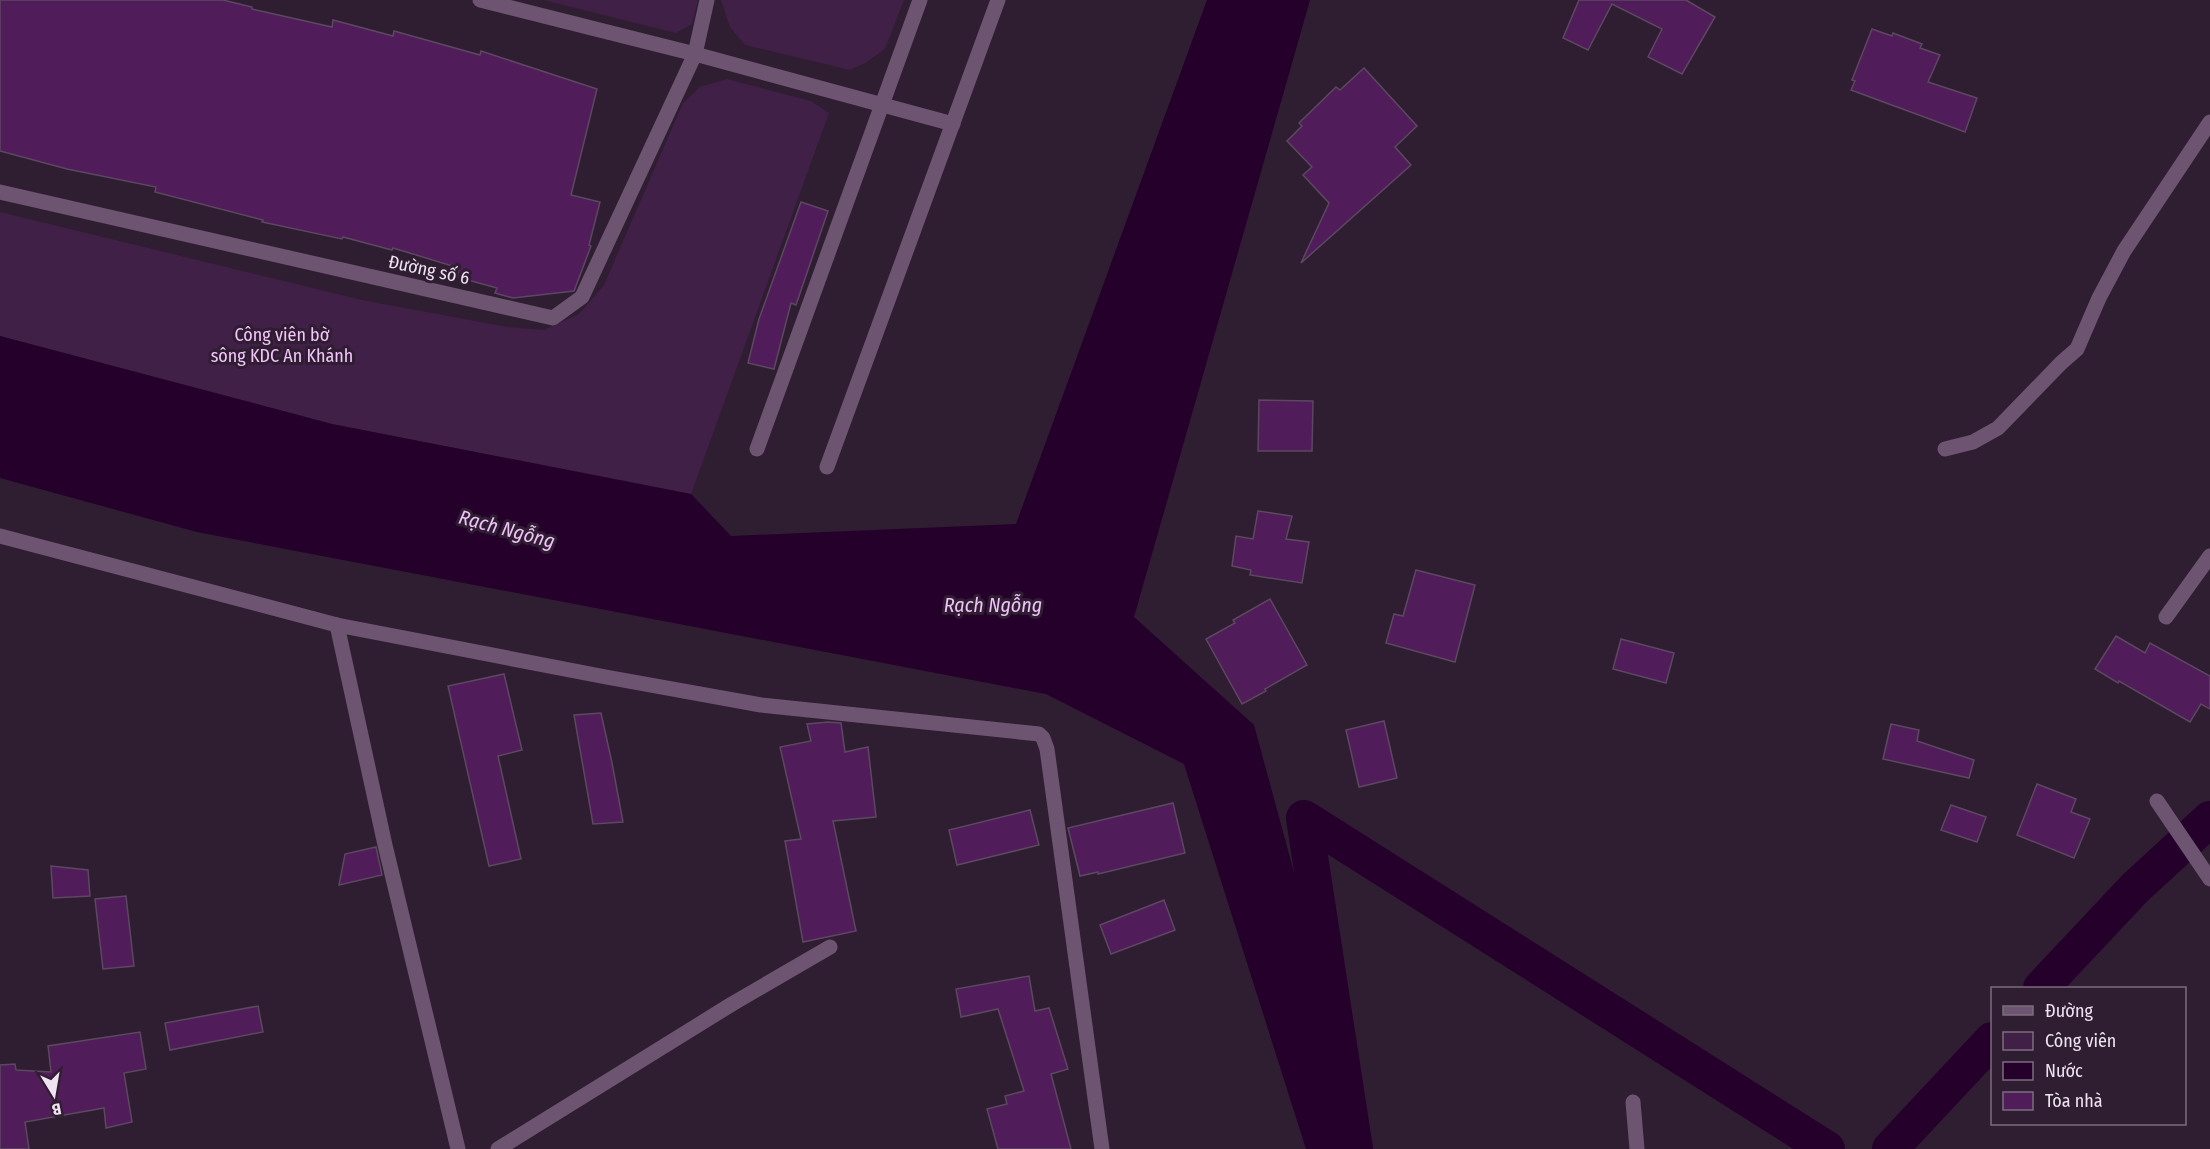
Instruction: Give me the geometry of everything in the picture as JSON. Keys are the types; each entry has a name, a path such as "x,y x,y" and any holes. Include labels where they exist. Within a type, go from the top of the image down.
{"street":[{"path":"480,0 695,54 953,124"},
{"name":"Đường số 6","path":"0,192 553,318 582,297 695,54 707,0"},
{"path":"757,449 920,0"},
{"path":"827,467 998,0"},
{"path":"1945,450 1973,442 1998,428 2077,349 2099,298 2124,251 2210,122"},
{"path":"0,536 337,626 761,705 1039,734 1047,749 1102,1149"},
{"path":"2166,617 2210,556"},
{"path":"337,626 385,845 458,1149"},
{"path":"2157,801 2210,879"},
{"path":"498,1149 732,1004 830,947"},
{"path":"1633,1102 1637,1149"}],"green space":[{"path":"544,0 698,0 692,24 676,33"},
{"path":"721,0 904,0 885,49 850,70 745,45 730,27"},
{"name":"Công viên bờ sông KDC An Khánh","path":"727,79 811,101 829,113 691,494 332,424 0,336 0,212 362,300 507,327 544,330 579,314 604,285 683,103 700,87"}],"water":[{"name":"Rạch Ngỗng","path":"1207,0 1310,0 1134,617 1254,725 1369,1149 1306,1149 1184,764 1046,694 197,532 0,478 0,336 332,424 691,494 731,536 1016,524"}],"building":[{"path":"0,0 223,0 332,27 333,20 393,36 394,31 480,55 481,51 597,89 571,195 600,202 589,245 591,246 574,291 513,298 495,293 497,288 457,277 459,268 393,248 392,250 343,237 342,239 262,222 263,220 155,192 156,187 67,169 0,151"},
{"path":"1579,0 1686,0 1715,17 1682,74 1648,57 1662,29 1612,4 1588,50 1563,38"},
{"path":"1872,29 1892,36 1893,33 1922,44 1920,48 1940,55 1928,82 1977,98 1965,132 1851,90 1855,81 1852,80"},
{"path":"1364,68 1417,126 1395,147 1411,165 1301,263 1329,203 1303,175 1312,167 1287,141 1302,126 1299,123 1336,87 1340,90"},
{"path":"801,202 828,211 796,305 791,303 774,369 748,363 759,319"},
{"path":"1259,400 1313,401 1312,451 1258,451"},
{"path":"1258,511 1292,516 1286,539 1309,542 1302,583 1250,575 1251,570 1232,566 1236,536 1253,539"},
{"path":"1416,570 1475,585 1455,662 1386,643 1394,614 1403,616"},
{"path":"1270,599 1307,665 1242,704 1206,639 1235,623 1233,620"},
{"path":"2116,636 2145,653 2150,643 2210,676 2210,709 2201,704 2190,722 2095,669"},
{"path":"1621,639 1674,653 1666,683 1613,669"},
{"path":"504,674 522,750 498,756 521,859 489,866 448,686"},
{"path":"601,713 623,822 593,824 574,715"},
{"path":"1384,721 1397,778 1359,787 1346,730"},
{"path":"841,723 845,752 868,747 876,817 833,821 856,931 803,942 785,841 801,839 780,747 811,741 807,724"},
{"path":"1891,724 1919,730 1917,741 1974,760 1969,778 1883,759"},
{"path":"2037,784 2076,799 2071,812 2090,819 2074,858 2017,835"},
{"path":"1173,803 1185,853 1098,874 1098,872 1080,876 1068,828"},
{"path":"1951,805 1986,817 1977,842 1941,830"},
{"path":"1030,810 1039,845 957,865 949,830"},
{"path":"376,847 382,875 339,885 345,854"},
{"path":"51,866 88,870 90,896 53,898"},
{"path":"126,896 134,966 103,969 95,899"},
{"path":"1164,900 1175,930 1111,954 1100,925"},
{"path":"1029,976 1035,1011 1049,1008 1068,1069 1051,1074 1071,1149 998,1149 987,1109 1007,1104 1005,1096 1024,1091 998,1009 961,1017 956,989"},
{"path":"258,1006 263,1032 170,1050 165,1023"},
{"path":"140,1032 146,1069 124,1073 132,1122 106,1128 104,1108 25,1122 29,1149 0,1149 0,1065 15,1064 16,1070 51,1072 48,1046"}],"waterway":[{"path":"1355,1149 1304,818 1827,1149"},
{"path":"2042,987 2135,888 2210,819"},
{"path":"1890,1149 1991,1041"}]}
